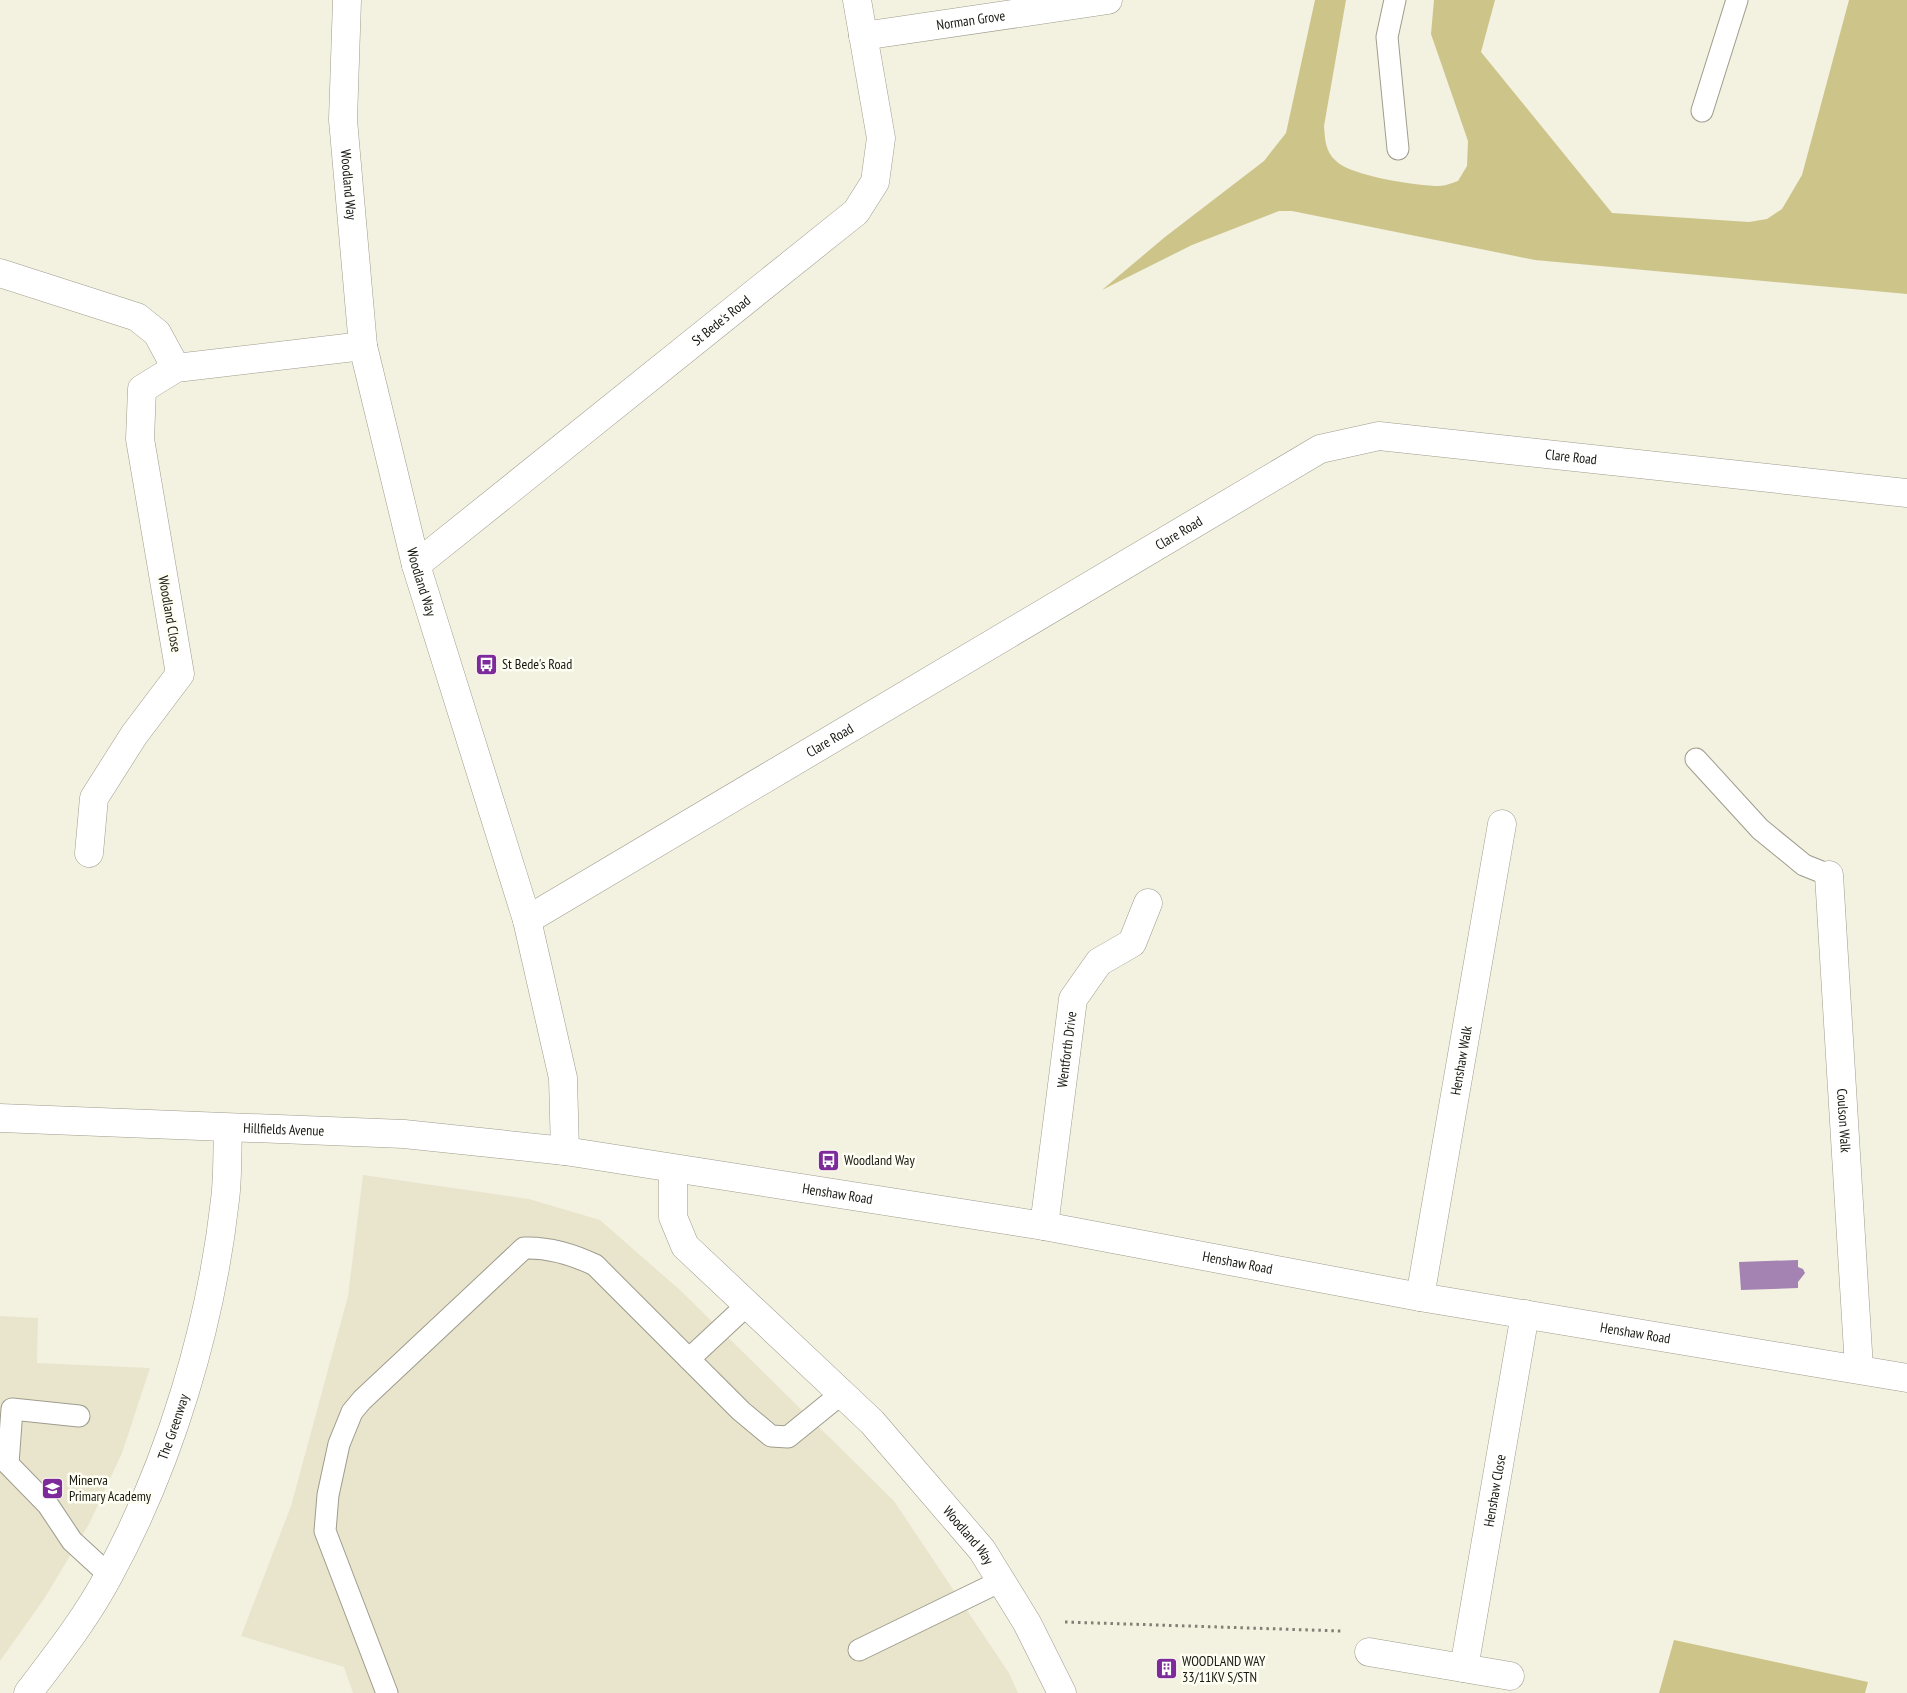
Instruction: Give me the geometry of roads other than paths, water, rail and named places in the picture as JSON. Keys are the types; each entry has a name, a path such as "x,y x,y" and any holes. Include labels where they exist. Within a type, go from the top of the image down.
{"street":[{"name":"Woodland Way","path":"347,0 343,120 363,346 416,565 527,920 563,1078 565,1151"},
{"name":"St Bede's Road","path":"416,565 856,212 874,182 881,138 857,0"},
{"name":"Norman Grove","path":"863,36 1108,0"},
{"path":"0,273 137,317 157,333 176,368"},
{"name":"Woodland Close","path":"89,853 94,798 134,735 180,674 140,439 142,389 176,368 363,346"},
{"name":"Clare Road","path":"527,920 1320,449 1378,436 1907,493"},
{"name":"Henshaw Walk","path":"1420,1297 1502,824"},
{"name":"Coulson Walk","path":"1829,875 1859,1368"},
{"name":"Wentforth Drive","path":"1044,1226 1073,999 1099,962 1132,943 1148,903"},
{"name":"Hillfields Avenue","path":"0,1118 404,1134 565,1151"},
{"name":"The Greenway","path":"28,1693 66,1644 109,1575 147,1494 188,1386 210,1296 225,1200 228,1128"},
{"name":"Henshaw Road","path":"565,1151 673,1170 1044,1226 1420,1297 1859,1368 1907,1378"},
{"name":"Woodland Way","path":"673,1170 673,1218 685,1246 872,1422 975,1542 1027,1623 1062,1693"},
{"name":"Henshaw Close","path":"1464,1668 1525,1314"},
{"path":"1369,1652 1510,1676"}],"lane":[{"path":"1395,0 1387,37 1398,149"},
{"path":"1702,111 1737,0"},
{"path":"1696,759 1760,829 1804,865 1829,875"},
{"path":"386,1693 325,1531 328,1495 339,1444 352,1412 362,1400 524,1248 538,1247 581,1258 595,1265 741,1411 772,1436 788,1438 841,1394"},
{"path":"689,1359 748,1305"},
{"path":"79,1416 12,1409 8,1464 48,1505 72,1541 109,1575"},
{"path":"859,1650 1001,1581"}],"place":[{"name":"St Bede's Road","path":"486,664"},
{"name":"Woodland Way","path":"828,1160"},
{"name":"Minerva Primary Academy","path":"53,1488"},
{"name":"WOODLAND WAY 33/11KV S/STN","path":"1166,1669"}]}
